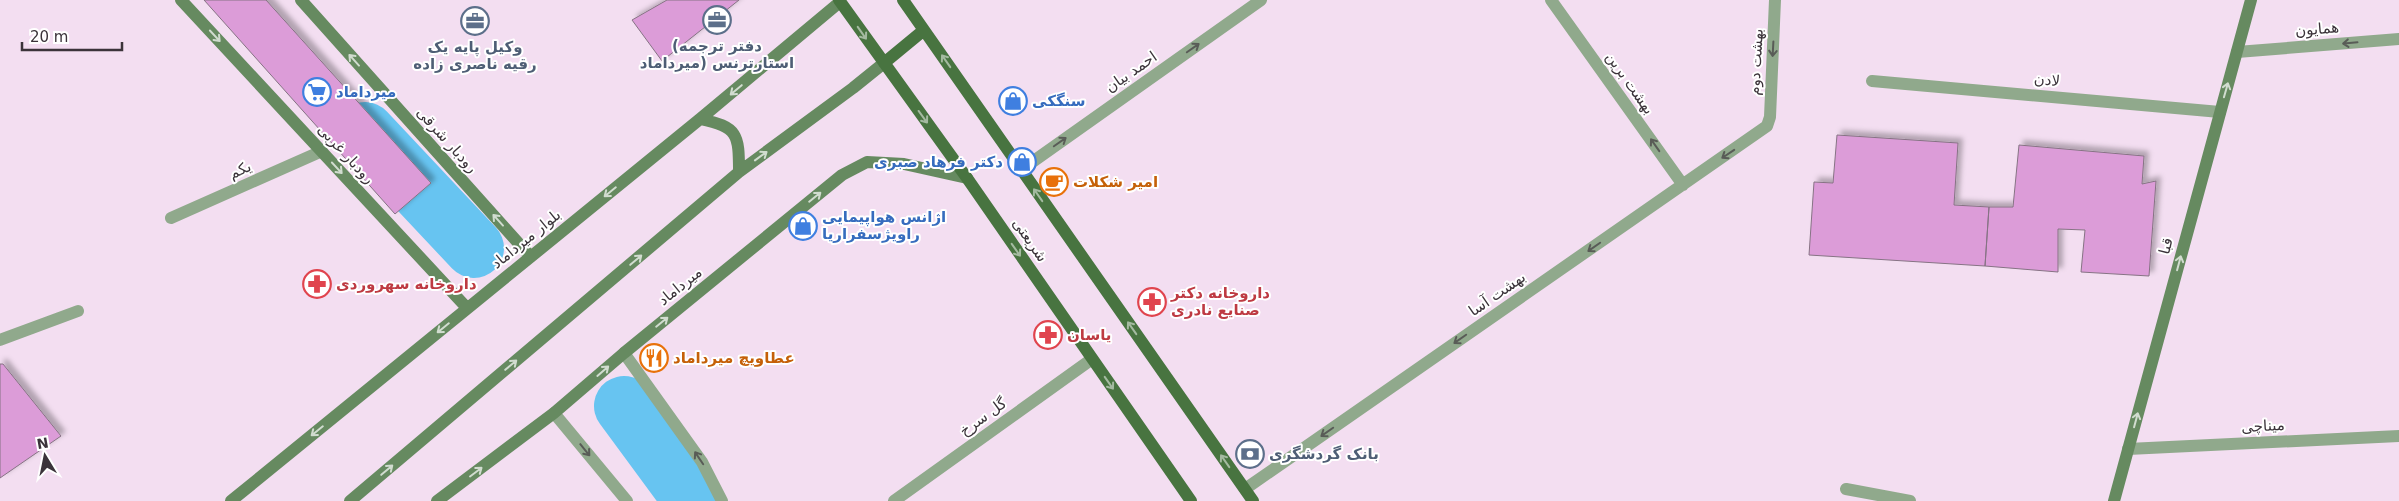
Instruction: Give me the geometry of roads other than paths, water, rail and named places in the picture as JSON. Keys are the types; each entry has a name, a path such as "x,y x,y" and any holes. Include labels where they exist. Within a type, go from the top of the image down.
{"main road":[{"name":"رودبار غربی","path":"181,0 467,308"},
{"name":"رودبار شرقی","path":"300,0 530,256"},
{"path":"903,0 1253,501"},
{"name":"قبا","path":"2114,501 2251,0"},
{"name":"بلوار میرداماد","path":"231,501 530,256 700,120 841,1"},
{"name":"شریعتی","path":"841,1 967,178 1191,501"},
{"path":"350,501 739,172 853,88 924,30"},
{"path":"700,120 722,124 734,133 739,149 739,172"},
{"name":"میرداماد","path":"436,501 554,413 624,353 842,175 867,162 904,164 967,178"}],"street":[{"name":"احمد بیان","path":"1020,170 1261,0"},
{"name":"بهشت برین","path":"1551,0 1683,185"},
{"name":"بهشت دوم","path":"1767,126 1770,117 1775,0"},
{"name":"همایون","path":"2238,52 2399,39"},
{"name":"لادن","path":"1872,81 2220,112"},
{"name":"بهشت آسا","path":"1245,489 1767,126"},
{"name":"یکم","path":"171,218 322,151"},
{"path":"0,340 78,311"},
{"path":"624,353 702,462 722,501"},
{"name":"گل سرخ","path":"894,501 1092,359"},
{"path":"554,413 627,501"},
{"name":"میناچی","path":"2128,449 2399,436"},
{"path":"1846,489 1910,501"}],"waterway":[{"path":"365,132 474,248"},
{"path":"624,406 694,501"}],"place":[{"name":"(دفتر ترجمه استارترنس (میرداماد","path":"717,20"},
{"name":"وکیل پایه یک رقیه ناصری زاده","path":"475,21"},
{"name":"میرداماد","path":"317,92"},
{"name":"سنگکی","path":"1013,101"},
{"name":"دکتر فرهاد صبری","path":"1022,162"},
{"name":"امیر شکلات","path":"1054,182"},
{"name":"اژانس هواپیمایی راویژسفراریا","path":"803,226"},
{"name":"داروخانه سهروردی","path":"317,284"},
{"name":"داروخانه دکتر صنايع نادری","path":"1152,302"},
{"name":"یاسان","path":"1048,335"},
{"name":"عطاویچ میرداماد","path":"654,358"},
{"name":"بانک گردشگری","path":"1250,454"}]}
